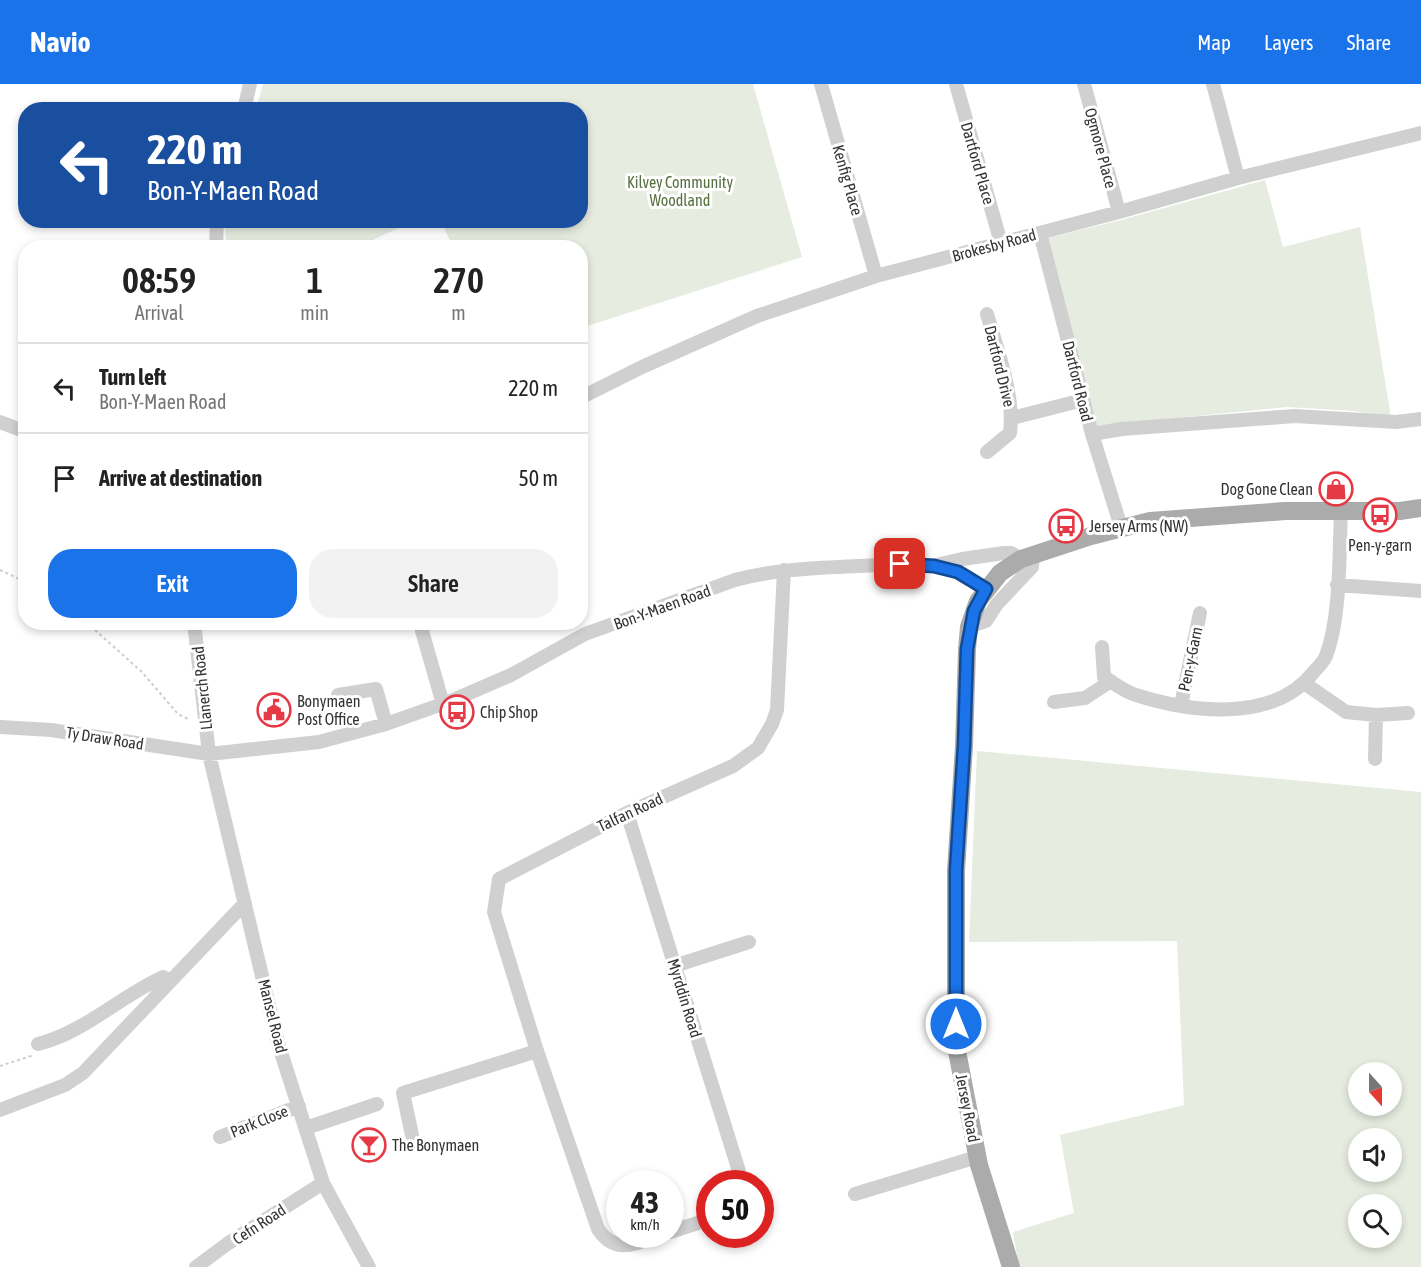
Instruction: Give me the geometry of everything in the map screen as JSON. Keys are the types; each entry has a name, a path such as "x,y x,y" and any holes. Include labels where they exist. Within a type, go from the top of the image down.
{"main road":[{"name":"Jersey Road","path":"1011,1267 977,1157 956,1046 956,870 969,627 974,611 986,589 1000,573 1027,557 1150,520 1285,511 1400,511 1421,508"}],"street":[{"path":"246,102 250,84"},
{"name":"Kenfig Place","path":"821,84 876,276"},
{"name":"Dartford Place","path":"956,84 1001,243"},
{"name":"Ogmore Place","path":"1084,84 1119,212"},
{"path":"1213,84 1238,178"},
{"name":"Brokesby Road","path":"588,394 642,367 757,316 876,276 1238,178 1421,133"},
{"name":"Dartford Road","path":"1040,233 1092,434 1121,527"},
{"name":"Dartford Drive","path":"987,314 1002,364 1012,418 1010,433 987,452"},
{"name":"Dartford Drive","path":"1012,418 1083,400"},
{"path":"1092,434 1122,429 1295,416 1396,422 1421,419"},
{"path":"0,422 18,429"},
{"name":"Pen-y-Garn","path":"1111,681 1133,695 1181,705 1230,710 1264,705 1291,694 1304,683 1325,658 1337,608 1341,511"},
{"path":"934,566 1004,553 1027,557 1032,567 997,604 986,621 969,627"},
{"name":"Bon-Y-Maen Road","path":"209,754 319,742 386,724 443,704 511,675 585,634 735,580 784,570 900,564 934,566 958,572 986,589"},
{"name":"Talfan Road","path":"537,1051 494,912 499,879 627,813 733,766 758,748 777,710 784,570"},
{"path":"1337,585 1421,591"},
{"name":"Pen-y-Garn","path":"1181,705 1200,613"},
{"name":"Llanerch Road","path":"195,630 209,754"},
{"path":"422,630 443,704"},
{"path":"1054,702 1085,698 1111,681 1104,677 1102,647"},
{"path":"1304,683 1346,712 1376,715 1408,713"},
{"path":"338,695 376,689 386,724"},
{"path":"1376,715 1376,759"},
{"name":"Ty Draw Road","path":"0,727 51,730 209,754"},
{"name":"Mansel Road","path":"209,754 278,1043 323,1183 369,1267"},
{"name":"Myrddin Road","path":"627,813 739,1170"},
{"path":"0,1110 66,1085 83,1073 245,903"},
{"path":"675,966 749,942"},
{"path":"38,1044 56,1039 84,1025 145,985 163,977 170,981"},
{"path":"412,1135 403,1093 537,1051 594,1219 603,1238 606,1240"},
{"path":"306,1128 377,1104"},
{"name":"Park Close","path":"220,1137 299,1106"},
{"path":"855,1194 977,1157"},
{"name":"Cefn Road","path":"196,1267 227,1244 323,1183"}],"path":[{"path":"0,570 18,578"},
{"path":"95,630 141,671 178,714 206,726"},
{"path":"0,1066 31,1056 31,1047 38,1044"}],"green space":[{"name":"Kilvey Community Woodland","path":"263,84 753,84 802,257 588,326 588,240 450,240 444,228 588,228 588,102 258,102"},
{"path":"1265,180 1283,247 1360,227 1391,418 1354,411 1287,407 1097,426 1048,238"},
{"path":"226,228 399,228 372,240 226,240"},
{"path":"977,751 1421,792 1421,1267 1019,1267 1013,1232 1074,1213 1060,1135 1184,1105 1177,941 969,942"}],"place":[{"name":"Dog Gone Clean","path":"1336,489"},
{"name":"Pen-y-garn","path":"1380,515"},
{"name":"Jersey Arms (NW)","path":"1066,526"},
{"name":"Bonymaen Post Office","path":"274,710"},
{"name":"Chip Shop","path":"457,712"},
{"name":"The Bonymaen","path":"369,1145"}],"route":[{"path":"900,564 934,566 958,572 986,589 974,611 969,627 967,649 964,746 956,870 956,1024"}]}
